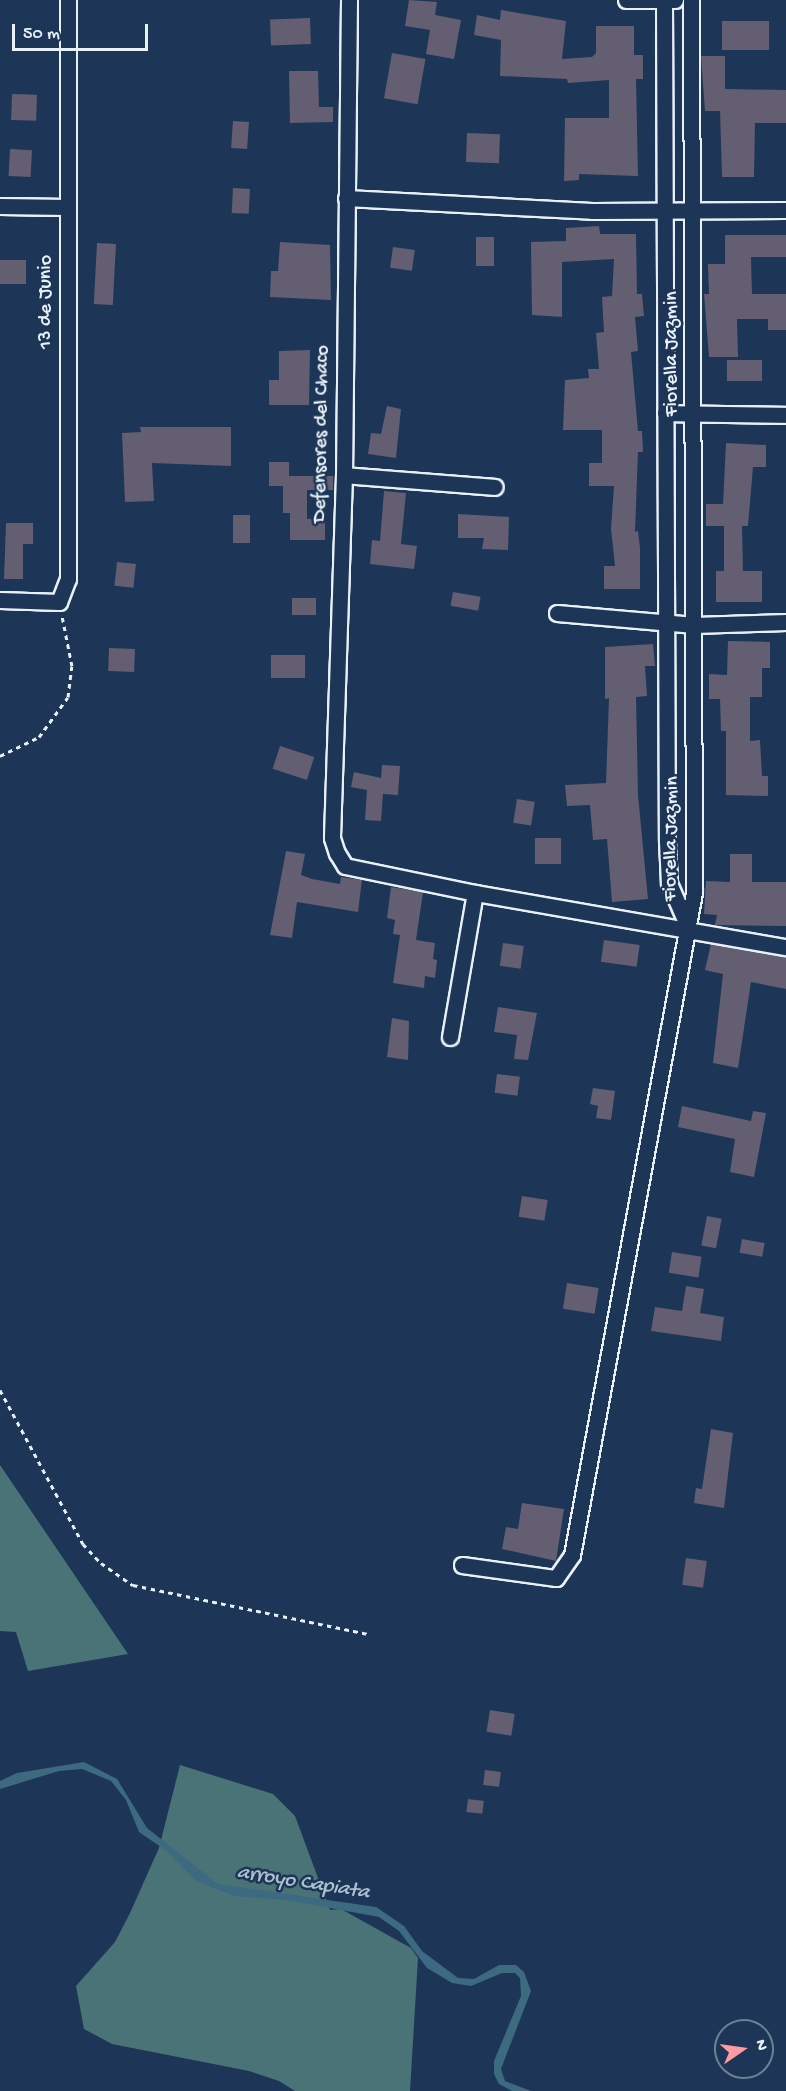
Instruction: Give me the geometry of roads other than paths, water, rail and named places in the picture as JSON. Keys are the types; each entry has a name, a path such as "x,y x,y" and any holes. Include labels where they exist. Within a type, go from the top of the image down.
{"street":[{"name":"13 de Junio","path":"0,600 59,602 68,579 68,0"},
{"name":"Defensores del Chaco","path":"350,0 344,475 332,838 345,866 475,893"},
{"path":"626,0 675,0"},
{"name":"Fiorella Jazmin","path":"664,0 664,623 669,884 688,927"},
{"name":"Fiorella Jazmin","path":"688,927 694,886 691,0"},
{"path":"346,198 693,212 786,210"},
{"path":"0,206 67,207"},
{"path":"665,413 786,415"},
{"path":"344,475 495,487"},
{"path":"557,614 694,625 786,622"},
{"path":"450,1037 475,893 688,927 786,947"},
{"path":"462,1565 556,1578 566,1568 578,1530 688,927"}],"water":[{"path":"84,1762 117,1779 147,1828 218,1884 376,1907 404,1926 422,1951 458,1978 474,1979 499,1965 516,1965 524,1972 531,1991 501,2069 505,2081 531,2091 512,2091 499,2084 494,2074 494,2061 521,1996 520,1978 515,1973 502,1973 471,1986 452,1983 427,1968 399,1931 379,1917 287,1900 234,1896 196,1881 168,1852 139,1832 126,1800 111,1781 82,1769 59,1771 0,1789 0,1781 17,1773"}],"water label":[{"name":"arroyo Capiata","path":"303,1884"}]}
